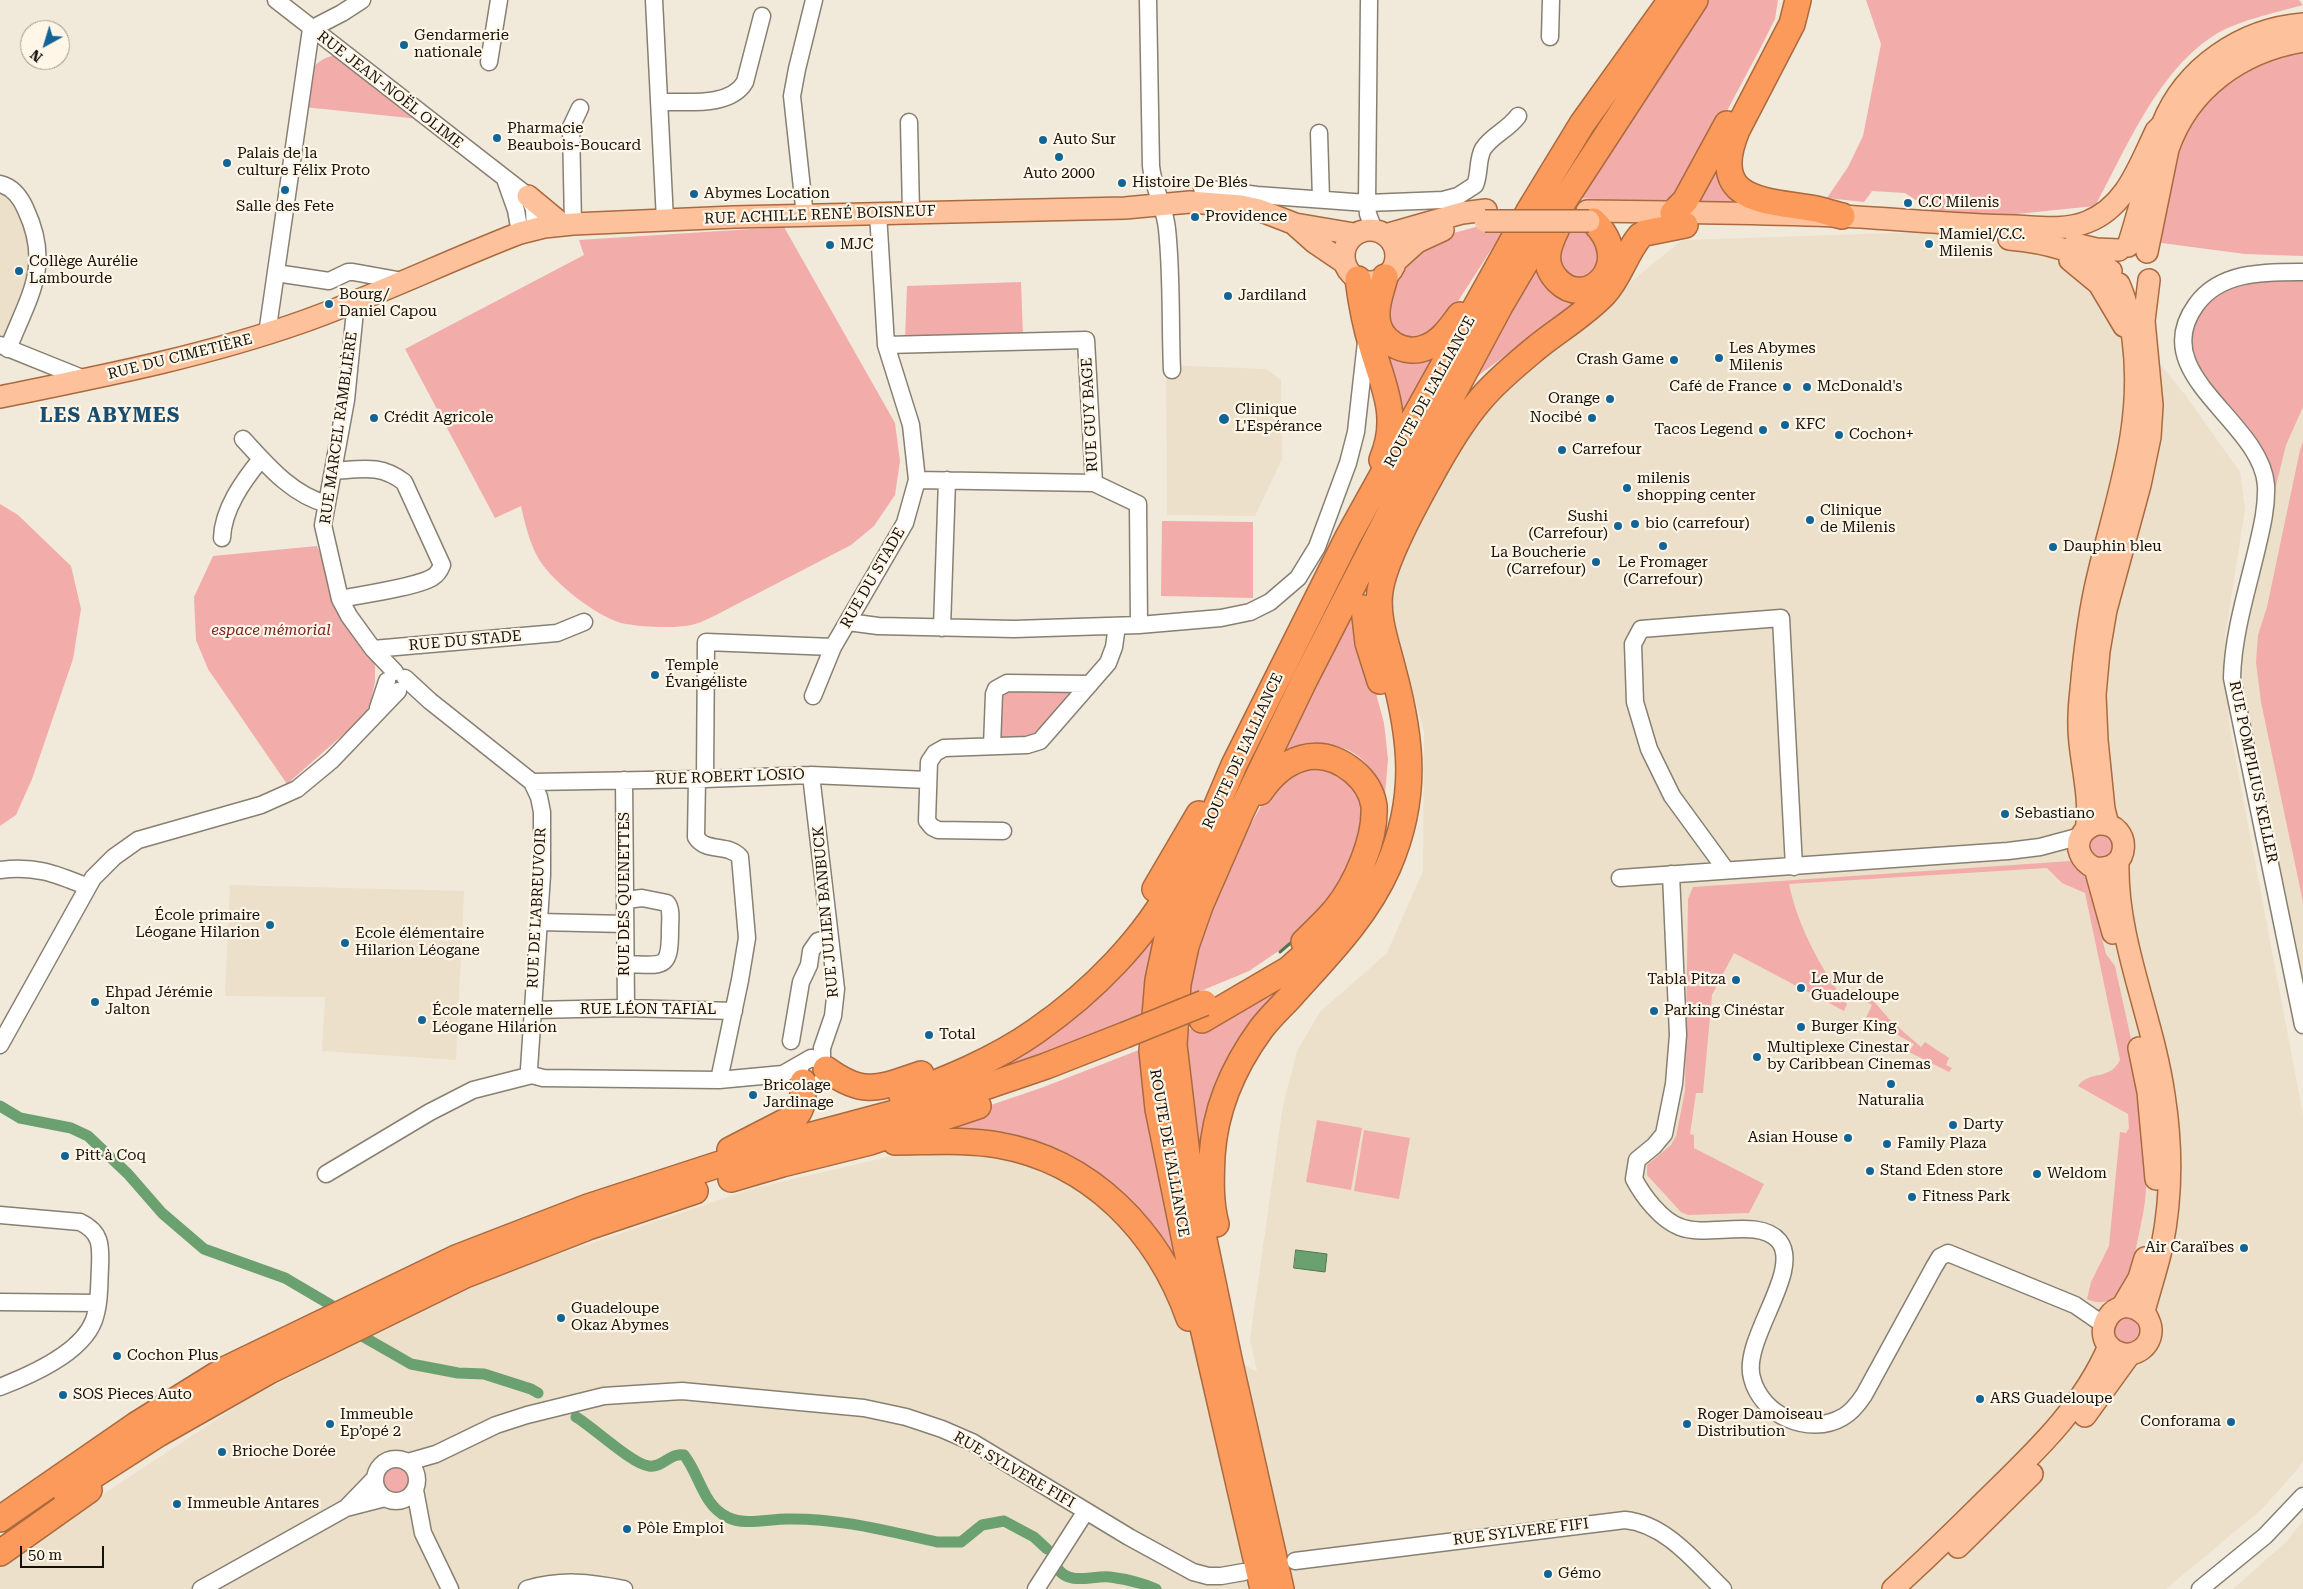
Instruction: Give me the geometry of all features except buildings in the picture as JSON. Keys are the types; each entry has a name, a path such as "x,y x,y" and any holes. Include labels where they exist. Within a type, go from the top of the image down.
{"highway":[{"name":"ROUTE DE L'ALLIANCE","path":"1263,1589 1240,1449 1188,1163 1174,1045 1178,984 1186,946 1200,906 1241,812 1305,679 1396,501 1500,306 1580,175 1658,36 1671,0"},
{"name":"ROUTE DE L'ALLIANCE","path":"1282,1589 1199,1310 1158,1109 1152,1051 1158,980 1168,938 1203,838 1234,765 1348,537 1528,210 1582,124 1658,36 1695,0"},
{"path":"1390,269 1376,314 1383,335 1389,342 1407,350 1417,351 1437,342 1449,330 1476,291 1586,108 1634,45 1658,36 1701,0"},
{"path":"1240,1449 1248,1397 1229,1281 1212,1210 1213,1141 1221,1105 1227,1089 1252,1043 1262,1027 1358,920 1388,867 1399,838 1405,811 1410,758 1407,726 1381,624 1379,593 1384,574 1428,480 1464,421 1482,398 1533,351 1592,306 1618,276 1640,236 1679,219 1685,201 1778,25 1784,0"},
{"path":"1798,0 1792,24 1737,130 1730,147 1728,166 1736,186 1755,198 1770,203 1817,209 1842,216"},
{"path":"1580,175 1551,241 1547,256 1552,273 1568,289 1591,288 1605,275 1610,265 1611,251 1607,238 1590,218"},
{"path":"1348,537 1386,451 1391,421 1390,406 1351,271"},
{"path":"1203,1012 1289,969 1326,936 1359,897 1381,852 1389,817 1394,761 1388,709 1368,643 1363,614 1370,577 1396,501"},
{"path":"1203,1012 1288,956 1337,908 1353,883 1364,859 1373,824 1374,805 1367,785 1346,765 1322,756 1307,757 1279,770 1267,781 1256,798 1241,812"},
{"path":"702,1166 756,1135 796,1116 801,1110 809,1067 856,1087 881,1088 951,1064 1001,1040 1049,1007 1098,965 1150,898 1199,815 1234,765"},
{"path":"641,1190 702,1166 847,1117 953,1077 1035,1032 1088,990 1135,940 1160,906 1203,838"},
{"path":"0,1519 123,1445 158,1434 269,1371 473,1271 588,1227 704,1188 782,1164 870,1142 1005,1097 1125,1042 1203,1012 1269,991 1334,948"},
{"path":"0,1536 226,1369 456,1258 588,1207 797,1139 958,1096 1125,1042"},
{"path":"870,1142 969,1141 998,1145 1052,1160 1089,1181 1108,1196 1144,1232 1159,1254 1183,1300 1192,1326 1212,1414 1240,1449"},
{"path":"0,1500 83,1447 123,1445"},
{"path":"0,1553 103,1480 123,1445"}],"main road":[{"path":"1982,226 2071,226 2087,222 2104,213 2117,203 2128,188 2156,132 2179,94 2196,73 2212,59 2247,38 2268,30 2303,24"},
{"path":"2118,862 2108,868 2095,868 2085,862 2082,840 2088,811 2080,741 2080,695 2085,647 2095,587 2124,481 2132,436 2136,387 2136,358 2128,307 2111,263 2131,249 2174,133 2193,102 2227,70 2274,47 2303,41"},
{"path":"2131,249 2161,126"},
{"path":"528,196 568,224"},
{"name":"RUE ACHILLE RENÉ BOISNEUF","path":"356,301 527,231 568,224 911,212 1125,208 1144,207 1161,203 1190,202 1241,206 1259,210 1295,224 1368,225"},
{"path":"1485,216 1428,235 1417,242 1390,269 1372,282 1351,271 1345,247 1368,225 1462,212 1485,216 1679,219 1842,216 1982,226 2036,233 2096,249 2131,249 2153,263 2152,275 2148,280 2135,288 2086,257 2055,246 2016,240 1679,219"},
{"name":"RUE ACHILLE RENÉ BOISNEUF","path":"1295,224 1314,242 1351,271"},
{"path":"1368,225 1392,242 1396,251 1390,269"},
{"path":"2016,240 2060,254 2090,275 2118,313 2136,358"},
{"path":"2108,825 2104,809 2097,740 2096,694 2099,651 2106,610 2140,486 2150,437 2152,405 2144,321 2148,280"},
{"name":"RUE DU CIMETIÈRE","path":"0,398 160,365 266,334 356,301"},
{"path":"2082,840 2096,824 2108,825 2119,832 2124,844 2124,850 2118,862 2121,904 2164,1094 2169,1140 2170,1174 2167,1217 2158,1261 2144,1312 2151,1329 2148,1342 2137,1352 2130,1354 2122,1354 2109,1346 2105,1338 2113,1315 2139,1278 2146,1256 2156,1190 2156,1169 2148,1092 2106,907 2095,868"},
{"path":"2113,1315 2138,1309 2146,1316"},
{"path":"1893,1589 2050,1436 2085,1392 2100,1367 2109,1346"},
{"path":"1915,1589 2014,1494 2081,1421 2130,1354"}],"street":[{"name":"RUE JEAN-NOËL OLIME","path":"276,0 528,196"},
{"path":"266,334 311,29 362,0"},
{"path":"489,62 499,0"},
{"path":"654,0 665,220"},
{"path":"805,216 792,96 814,0"},
{"path":"1148,0 1151,166 1153,182 1161,203 1167,229 1172,370"},
{"path":"1550,38 1551,0"},
{"path":"1368,225 1369,1"},
{"path":"659,102 717,100 741,88 745,82 762,16"},
{"path":"568,224 571,127 580,108"},
{"path":"1202,188 1257,195 1320,199 1368,225 1466,192 1477,181 1480,158 1486,145 1511,125 1518,116"},
{"path":"909,122 911,212"},
{"path":"1319,133 1320,199"},
{"path":"505,179 516,210 527,231"},
{"path":"0,184 12,190 24,206 36,233 39,252 36,276 4,347 87,380"},
{"path":"527,231 534,209 528,196"},
{"name":"RUE DU STADE","path":"813,696 833,647 905,523 917,480 911,425 886,345 878,213"},
{"path":"276,273 330,281 348,272 353,272 403,281"},
{"name":"RUE POMPILIUS KELLER","path":"2303,272 2248,274 2213,288 2200,299 2189,314 2183,332 2183,350 2189,366 2208,397 2246,440 2257,456 2264,472 2266,484 2265,513 2235,641 2232,678 2303,1025"},
{"name":"RUE MARCEL RAMBLIÈRE","path":"356,301 346,400 323,525 340,599 349,616 396,681"},
{"path":"848,622 878,626 1014,629 1139,625 1221,618 1250,612 1270,602 1298,578 1317,547 1348,462 1356,432 1367,329"},
{"name":"RUE GUY BAGE","path":"886,345 1086,340 1094,483 917,480"},
{"path":"243,439 261,459 303,496 327,504"},
{"path":"222,538 224,521 238,490 245,478 261,459"},
{"path":"334,471 375,468 393,474 404,482 442,565 440,571 432,578 419,583 340,599"},
{"path":"942,628 947,480"},
{"path":"1094,483 1138,504 1139,625"},
{"path":"1726,870 1672,796 1649,749 1634,702 1633,644 1641,629 1781,618 1794,867"},
{"name":"RUE DU STADE","path":"377,654 557,633 584,622"},
{"path":"1003,831 938,830 932,827 927,821 929,762 939,750 944,748 1027,745 1040,741 1108,662 1114,648 1117,626"},
{"path":"719,1080 747,938 740,857 733,850 703,845 696,837 701,779 706,642 833,647"},
{"path":"2,1036 88,887 114,857 138,840 261,805 297,789 332,760 378,710 396,681 430,701 532,782"},
{"path":"992,746 994,694 1000,685 1007,683 1090,684"},
{"name":"RUE ROBERT LOSIO","path":"532,782 811,775 928,780"},
{"name":"RUE JULIEN BANBUCK","path":"809,1067 833,1016 835,996 811,775"},
{"name":"RUE DES QUENETTES","path":"624,780 626,1008"},
{"name":"RUE DE L'ABREUVOIR","path":"532,782 539,797 542,812 539,922 529,1069 532,1075"},
{"path":"1620,878 1934,857 2040,847 2082,840"},
{"path":"0,870 20,867 45,870 88,887"},
{"path":"1671,874 1678,1019 1674,1084 1664,1134 1660,1140 1637,1160 1634,1178 1657,1209 1679,1227 1701,1231 1750,1230 1765,1233 1780,1243 1784,1251 1785,1261 1774,1298 1750,1357 1752,1378 1768,1406 1779,1414 1801,1423 1815,1424 1835,1421 1851,1411 1859,1404 1940,1257 1946,1254 1957,1255 2075,1305 2113,1315"},
{"path":"626,900 642,898 667,902 670,906 670,948 668,957 664,962 655,965 626,964"},
{"path":"539,922 626,924"},
{"path":"790,1041 801,982 809,965 811,951 818,941 830,938"},
{"name":"RUE LÉON TAFIAL","path":"532,1010 626,1008 734,1011"},
{"path":"326,1174 430,1112 473,1090 532,1075 543,1078 719,1080 809,1067"},
{"path":"0,1215 67,1220 91,1228 99,1242 101,1254 98,1303 88,1333 74,1348 54,1361 0,1387"},
{"path":"0,1302 98,1303"},
{"name":"RUE SYLVERE FIFI","path":"408,1462 436,1454 496,1425 558,1406 604,1396 682,1391 864,1408 906,1417 942,1428 972,1442 1086,1512 1194,1572 1214,1576 1244,1572"},
{"name":"RUE SYLVERE FIFI","path":"416,1484 436,1454"},
{"path":"423,1533 390,1500 377,1490 376,1472 384,1462 396,1458 408,1462 412,1466 423,1533 450,1589"},
{"path":"201,1589 346,1508 375,1478"},
{"path":"346,1508 407,1499 416,1484"},
{"path":"2200,1589 2265,1536 2303,1496"},
{"path":"1036,1589 1086,1512"},
{"name":"RUE SYLVERE FIFI","path":"1295,1561 1625,1520 1644,1523 1664,1534 1723,1589"},
{"path":"527,1589 547,1584 575,1581 624,1589"}],"shaded area":[{"name":"Collège Aurélie Lambourde","path":"0,184 7,186 39,252 8,349 0,345"},
{"path":"1989,230 2039,251 2082,274 2106,297 2186,396 2240,472 2245,509 2225,637 2229,724 2303,1115 2303,1461 2262,1509 2166,1589 0,1589 0,1562 248,1399 479,1281 755,1188 896,1155 953,1150 992,1153 1060,1176 1095,1200 1136,1240 1164,1282 1182,1327 1257,1372 1250,1339 1283,1105 1297,1051 1320,1012 1387,953 1423,871 1424,731 1388,602 1392,583 1426,502 1483,410 1506,384 1682,240"},
{"path":"2303,277 2303,979 2243,681 2242,665 2243,646 2269,531 2270,472 2265,455 2251,433"},
{"name":"Clinique L'Espérance","path":"1166,365 1266,369 1281,380 1282,459 1255,516 1167,515"},
{"name":"Ecole élémentaire Hilarion Léogane","path":"230,885 464,891 456,1060 322,1051 325,997 225,996"},
{"path":"1296,1250 1327,1254 1325,1272 1294,1268"},
{"path":"2303,1521 2303,1589 2233,1589 2287,1541"}],"green space":[{"path":"1708,0 1778,0 1775,19 1696,169 1671,206 1580,198 1674,50"},
{"path":"1866,0 2299,0 2303,5 2255,18 2231,27 2210,38 2191,54 2158,92 2144,114 2095,206 2007,215 1934,212 1905,193 1872,191 1864,202 1827,198 1848,167 1863,136 1881,44"},
{"path":"2303,50 2303,256 2245,254 2154,242 2178,142 2206,97 2235,72"},
{"path":"332,56 338,57 419,119 304,107 308,83 313,69 323,59"},
{"path":"1728,130 1752,204 1689,202"},
{"path":"1483,225 1507,225 1451,312 1440,325 1412,342 1386,329 1389,284 1400,269 1432,239"},
{"path":"784,227 895,423 900,461 895,495 874,526 851,545 703,621 688,626 660,627 633,625 615,621 578,599 547,570 533,548 521,506 495,518 405,349 584,255 579,240"},
{"path":"1564,228 1599,230 1598,270 1578,281 1561,274 1556,242"},
{"path":"1542,254 1586,296 1475,378"},
{"path":"2303,277 2303,407 2286,445 2272,502 2270,471 2267,459 2252,435 2202,374 2193,356 2191,341 2197,319 2203,309 2211,299 2229,286 2254,279"},
{"path":"1021,282 1023,336 905,340 907,286"},
{"path":"1451,336 1396,432 1380,343"},
{"path":"2303,442 2303,902 2261,702 2256,662 2258,635 2267,607"},
{"path":"0,504 18,515 71,566 81,609 73,659 32,779 16,815 0,826"},
{"path":"1162,521 1253,522 1253,598 1161,596"},
{"name":"espace mémorial","path":"317,546 342,612 375,660 375,682 370,705 363,717 287,784 208,669 196,640 194,597 213,556"},
{"path":"1360,588 1358,627 1384,723 1388,759 1384,807 1378,783 1369,767 1360,757 1348,750 1323,744 1295,748 1282,753"},
{"path":"1000,690 1070,691 1071,695 1035,740 1000,739"},
{"path":"1318,759 1365,794 1362,842 1322,913 1280,950 1249,971 1184,998 1205,915 1247,831 1277,778"},
{"path":"2102,828 2120,848 2099,864 2084,842"},
{"path":"2071,861 2090,877 2100,909 2098,924 2106,954 2115,966 2138,1076 2145,1132 2146,1189 2143,1213 2130,1273 2121,1291 2115,1297 2107,1301 2098,1302 2087,1299 2091,1282 2109,1246 2120,1132 2126,1133 2129,1128 2128,1114 2078,1086 2088,1078 2111,1071 2120,1060 2085,893 2062,883 2047,868 1789,884 1804,932 1828,977 1847,1004 1844,1011 1734,953 1712,995 1703,1093 1696,1093 1690,1134 1694,1135 1694,1148 1764,1184 1749,1213 1688,1215 1681,1212 1647,1175 1647,1165 1671,1145 1676,1136 1685,1091 1688,899 1693,887"},
{"path":"1164,916 1150,1016 971,1084"},
{"path":"1285,987 1266,1004 1243,1032 1228,1058 1216,1087 1202,1185 1181,1033"},
{"path":"1870,997 1890,1020 1921,1047 1925,1042 1949,1058 1946,1065 1952,1068 1949,1072 1909,1052 1914,1044 1866,1018 1872,1005 1867,1002"},
{"path":"1144,1048 1179,1267 1151,1224 1130,1201 1091,1170 923,1128 1041,1088"},
{"path":"1317,1120 1362,1128 1351,1190 1306,1182"},
{"path":"1364,1130 1410,1138 1399,1199 1354,1191"},
{"path":"2127,1314 2143,1327 2139,1341 2124,1346 2112,1336 2114,1321"},
{"path":"396,1464 402,1465 407,1469 411,1474 411,1486 407,1491 402,1495 396,1496 390,1495 385,1491 381,1486 380,1480 381,1474 385,1469 390,1465"}],"waterway":[{"path":"1280,952 1294,940"},
{"path":"0,1106 20,1118 71,1128 88,1136 128,1174 162,1213 204,1249 285,1278 331,1305"},
{"path":"362,1336 411,1364 458,1373 484,1374 538,1393"},
{"path":"576,1417 642,1464 654,1466 675,1456 684,1455 712,1505 734,1520 748,1522 806,1519 844,1523 937,1542 961,1542 982,1525 1004,1521 1034,1537 1047,1549"},
{"path":"1058,1569 1069,1577 1082,1579 1110,1577 1156,1589"}],"place":[{"name":"Gendarmerie nationale","path":"404,45"},
{"name":"Pharmacie Beaubois-Boucard","path":"497,138"},
{"name":"Auto Sur","path":"1043,140"},
{"name":"Auto 2000","path":"1059,157"},
{"name":"Palais de la culture Félix Proto","path":"227,163"},
{"name":"Histoire De Blés","path":"1122,183"},
{"name":"Salle des Fete","path":"285,190"},
{"name":"Abymes Location","path":"694,194"},
{"name":"C.C Milenis","path":"1908,203"},
{"name":"Providence","path":"1195,217"},
{"name":"Mamiel/C.C. Milenis","path":"1929,244"},
{"name":"MJC","path":"830,245"},
{"name":"Collège Aurélie Lambourde","path":"19,271"},
{"name":"Jardiland","path":"1228,296"},
{"name":"Bourg/ Daniel Capou","path":"329,304"},
{"name":"Les Abymes Milenis","path":"1719,358"},
{"name":"Crash Game","path":"1674,360"},
{"name":"Café de France","path":"1787,387"},
{"name":"McDonald's","path":"1807,387"},
{"name":"Orange","path":"1610,399"},
{"name":"Crédit Agricole","path":"374,418"},
{"name":"Nocibé","path":"1592,418"},
{"name":"Clinique L'Espérance","path":"1224,419"},
{"name":"KFC","path":"1785,425"},
{"name":"Tacos Legend","path":"1763,430"},
{"name":"Cochon+","path":"1839,435"},
{"name":"Carrefour","path":"1562,450"},
{"name":"milenis shopping center","path":"1627,488"},
{"name":"Clinique de Milenis","path":"1810,520"},
{"name":"bio (carrefour)","path":"1635,524"},
{"name":"Sushi (Carrefour)","path":"1618,526"},
{"name":"Le Fromager (Carrefour)","path":"1663,546"},
{"name":"Dauphin bleu","path":"2053,547"},
{"name":"La Boucherie (Carrefour)","path":"1596,562"},
{"name":"Temple Évangéliste","path":"655,675"},
{"name":"Sebastiano","path":"2005,814"},
{"name":"École primaire Léogane Hilarion","path":"270,925"},
{"name":"Ecole élémentaire Hilarion Léogane","path":"345,943"},
{"name":"Tabla Pitza","path":"1736,980"},
{"name":"Le Mur de Guadeloupe","path":"1801,988"},
{"name":"Ehpad Jérémie Jalton","path":"95,1002"},
{"name":"Parking Cinéstar","path":"1654,1011"},
{"name":"École maternelle Léogane Hilarion","path":"422,1020"},
{"name":"Burger King","path":"1801,1027"},
{"name":"Total","path":"929,1035"},
{"name":"Multiplexe Cinestar by Caribbean Cinemas","path":"1757,1057"},
{"name":"Naturalia","path":"1891,1084"},
{"name":"Bricolage Jardinage","path":"753,1095"},
{"name":"Darty","path":"1953,1125"},
{"name":"Asian House","path":"1848,1138"},
{"name":"Family Plaza","path":"1887,1144"},
{"name":"Pitt à Coq","path":"65,1156"},
{"name":"Stand Eden store","path":"1870,1171"},
{"name":"Weldom","path":"2037,1174"},
{"name":"Fitness Park","path":"1912,1197"},
{"name":"Air Caraïbes","path":"2244,1248"},
{"name":"Guadeloupe Okaz Abymes","path":"561,1318"},
{"name":"Cochon Plus","path":"117,1356"},
{"name":"SOS Pieces Auto","path":"63,1395"},
{"name":"ARS Guadeloupe","path":"1980,1399"},
{"name":"Conforama","path":"2231,1422"},
{"name":"Immeuble Ep’opé 2","path":"330,1424"},
{"name":"Roger Damoiseau Distribution","path":"1687,1424"},
{"name":"Brioche Dorée","path":"222,1452"},
{"name":"Immeuble Antares","path":"177,1504"},
{"name":"Pôle Emploi","path":"627,1529"},
{"name":"Gémo","path":"1548,1574"}],"district":[{"name":"LES ABYMES","path":"110,416"}]}
